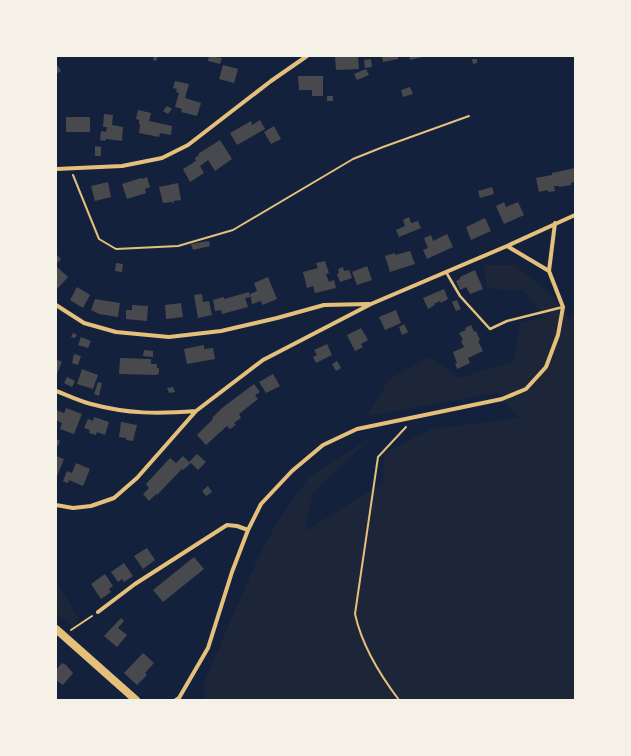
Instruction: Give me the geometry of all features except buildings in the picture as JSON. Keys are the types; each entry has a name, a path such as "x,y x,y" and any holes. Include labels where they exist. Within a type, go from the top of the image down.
{"main road":[{"path":"56,629 136,700"}],"street":[{"path":"56,169 122,166 162,158 188,145 307,56"},
{"path":"56,505 73,508 91,506 114,498 137,478 196,411 263,360 371,304 508,246 575,215"},
{"path":"179,699 208,648 232,572 248,530 261,504 292,471 323,445 357,429 502,399 526,389 546,367 558,336 563,307 549,271 555,223"},
{"path":"508,246 549,271"},
{"path":"56,305 84,323 116,332 169,337 221,331 324,305 371,304"},
{"path":"56,390 89,404 122,411 164,414 196,411"},
{"path":"98,612 135,584 227,525 237,526 248,530"}],"lane":[{"path":"446,272 460,296 490,329 507,321 563,307"}],"path":[{"path":"71,168 99,239 116,250 178,246 233,230 353,159 469,116"},
{"path":"399,700 383,679 358,628 355,614 378,457 415,417"},
{"path":"63,635 98,612"}],"shaded area":[{"path":"484,265 515,265 552,296 570,320 575,310 575,700 206,700 203,685 258,558 277,522 309,477 373,436 313,493 305,531 383,483 384,453 432,429 520,418 497,393 367,416 389,379 430,357 459,378 514,361 520,323 544,317 524,291 487,288"},
{"path":"56,580 79,620 73,627 56,613"}]}
